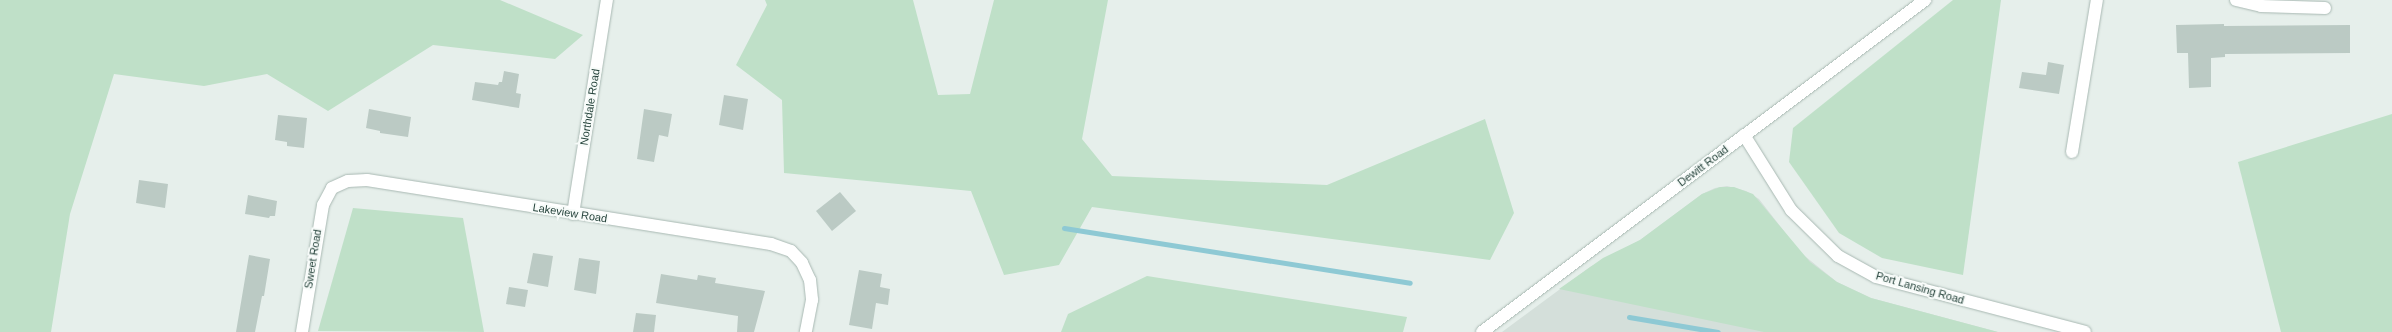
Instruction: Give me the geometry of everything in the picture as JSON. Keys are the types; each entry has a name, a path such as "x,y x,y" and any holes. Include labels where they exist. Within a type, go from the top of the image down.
{"street":[{"name":"Northdale Road","path":"573,214 607,0"},
{"name":"Dewitt Road","path":"1482,332 1925,0"},
{"path":"2072,152 2097,0"},
{"path":"2236,0 2261,6 2325,8"},
{"name":"Port Lansing Road","path":"1744,135 1791,210 1838,256 1876,277 2085,332"},
{"name":"Lakeview Road","path":"332,188 348,181 367,180 573,214 771,244 791,251 802,263 810,280 812,300 806,332"},
{"name":"Sweet Road","path":"302,332 319,224 323,205 332,188"}],"shaded area":[{"path":"1727,186 1746,191 1759,199 1801,253 1837,282 1871,298 1998,332 1502,332 1590,267 1640,240 1702,194 1715,188"}],"green space":[{"path":"0,0 500,0 583,35 555,59 433,45 328,111 267,74 204,86 114,74 70,214 51,332 0,332"},
{"path":"765,0 913,0 938,95 970,94 994,0 1108,0 1082,139 1112,176 1327,185 1485,119 1514,213 1490,260 1092,207 1059,265 1004,275 971,191 784,173 782,100 736,65 767,5"},
{"path":"1953,0 2001,0 1963,275 1882,258 1839,233 1789,162 1793,128"},
{"path":"2392,114 2392,332 2281,332 2238,162"},
{"path":"1720,187 1734,187 1753,194 1810,262 1837,282 1871,298 1998,332 1764,332 1559,289 1603,258 1640,240 1702,194"},
{"path":"353,208 463,218 484,332 318,331"},
{"path":"1147,276 1407,317 1403,332 1061,332 1068,314"}],"building":[{"path":"2224,24 2224,26 2350,25 2350,53 2225,54 2225,57 2211,58 2211,87 2189,88 2188,53 2177,53 2176,25"},
{"path":"2048,62 2064,65 2059,94 2019,88 2022,72 2046,75"},
{"path":"504,71 519,74 516,93 521,94 519,108 472,100 475,82 498,85 499,82 502,82"},
{"path":"724,95 748,99 743,130 719,125"},
{"path":"369,109 411,117 408,137 380,133 380,131 366,128"},
{"path":"644,109 672,114 668,137 659,135 654,162 637,159"},
{"path":"278,115 307,118 304,148 287,146 287,142 275,140"},
{"path":"139,180 168,184 165,208 136,203"},
{"path":"840,192 856,211 832,231 816,211"},
{"path":"248,195 277,201 275,216 270,216 269,218 245,214"},
{"path":"533,253 553,256 548,287 527,283"},
{"path":"249,255 270,259 264,296 262,296 255,332 236,332"},
{"path":"579,258 600,261 596,294 574,290"},
{"path":"859,270 882,274 880,287 890,289 888,305 876,303 872,329 849,325"},
{"path":"661,274 697,280 698,275 716,278 715,283 765,291 754,332 737,332 738,316 656,303"},
{"path":"509,287 528,290 525,307 506,304"},
{"path":"636,313 656,315 654,332 633,332"}],"waterway":[{"path":"1064,228 1410,283"},
{"path":"1629,317 1718,332"}]}
